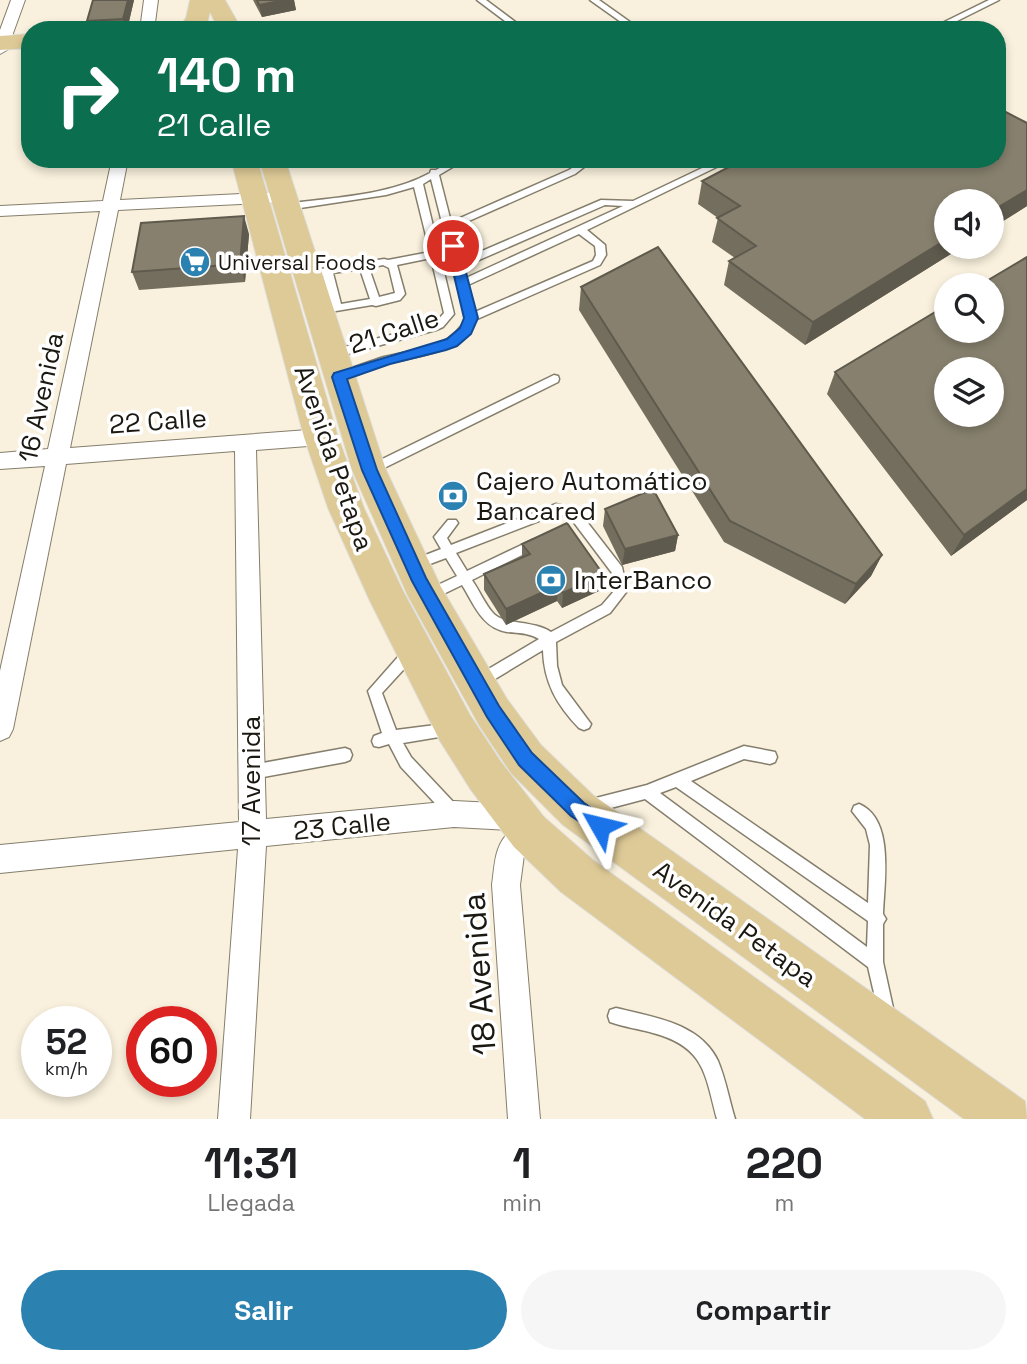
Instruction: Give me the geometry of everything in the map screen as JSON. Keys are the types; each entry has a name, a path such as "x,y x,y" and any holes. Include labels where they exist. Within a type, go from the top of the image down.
{"main road":[{"path":"196,21 201,0"},
{"path":"214,0 226,21"},
{"path":"1,45 21,42"},
{"name":"Avenida Petapa","path":"251,168 275,200 322,291 336,365 369,470 429,571 477,683 526,759 578,810 1007,1119"},
{"name":"Avenida Petapa","path":"273,168 275,200 321,437 346,508 412,650 455,728 523,825 577,876 908,1119"}],"street":[{"path":"1,45 18,0"},
{"path":"148,21 151,0"},
{"name":"16 Avenida","path":"0,729 118,168"},
{"path":"0,211 110,204 275,200"},
{"name":"22 Calle","path":"0,461 321,437"},
{"name":"17 Avenida","path":"234,1119 253,835 245,442"},
{"name":"23 Calle","path":"0,859 454,814 523,825"},
{"name":"18 Avenida","path":"523,825 512,848 506,885 524,1119"}],"lane":[{"path":"481,0 510,21"},
{"path":"594,0 625,21"},
{"path":"951,21 995,0"},
{"path":"275,200 386,192 418,183 443,168"},
{"path":"448,227 578,168"},
{"path":"462,284 710,168"},
{"name":"21 Calle","path":"336,365 452,342 466,331 471,318 434,172"},
{"name":"21 Calle","path":"336,365 432,328 449,314 418,183"},
{"path":"458,265 604,202 635,204"},
{"path":"471,318 597,262 601,255 600,245 580,230"},
{"path":"322,291 363,265 436,254"},
{"path":"322,291 376,303 390,300 400,294 393,266 389,263"},
{"path":"363,265 376,303"},
{"path":"369,470 554,379"},
{"path":"429,571 556,509 573,512 578,526 618,571 621,592 606,609 477,683"},
{"path":"429,571 440,537 452,523"},
{"path":"429,571 463,576 548,538"},
{"path":"429,571 463,576 495,624 529,626 550,639"},
{"path":"550,639 549,667 558,697 584,724"},
{"path":"412,650 375,691 385,739 454,814"},
{"path":"385,739 455,728"},
{"path":"578,810 648,792 744,752 770,757"},
{"path":"252,772 345,755"},
{"path":"678,780 878,919"},
{"path":"648,792 875,962"},
{"path":"859,811 873,826 877,845 878,919 875,962 892,1038"},
{"path":"616,1017 679,1032 696,1044 711,1066 726,1119"}],"building":[{"path":"93,0 128,0 123,19 87,21"},
{"path":"257,0 285,0 259,5"},
{"path":"1006,112 1027,123 1027,190 1004,204 1004,189 934,189 934,247 813,322 729,261 756,246 717,218 740,206 702,181 727,168 1006,168"},
{"path":"244,216 240,264 132,272 141,223"},
{"path":"658,247 882,555 856,584 730,521 581,287"},
{"path":"1027,257 1027,489 964,535 835,372 934,313 934,343 1004,343 1004,273 1000,273"},
{"path":"653,489 678,535 625,549 605,509"},
{"name":"InterBanco","path":"567,523 603,574 563,593 558,585 506,609 484,574 530,554 522,544"}],"place":[{"name":"Universal Foods","path":"195,262"},
{"name":"Cajero Automático Bancared","path":"453,496"},
{"name":"InterBanco","path":"551,580"}],"route":[{"path":"453,246 471,318 461,337 442,347 388,360 339,377 369,470 420,581 493,712 526,759 578,810 600,826"}]}
